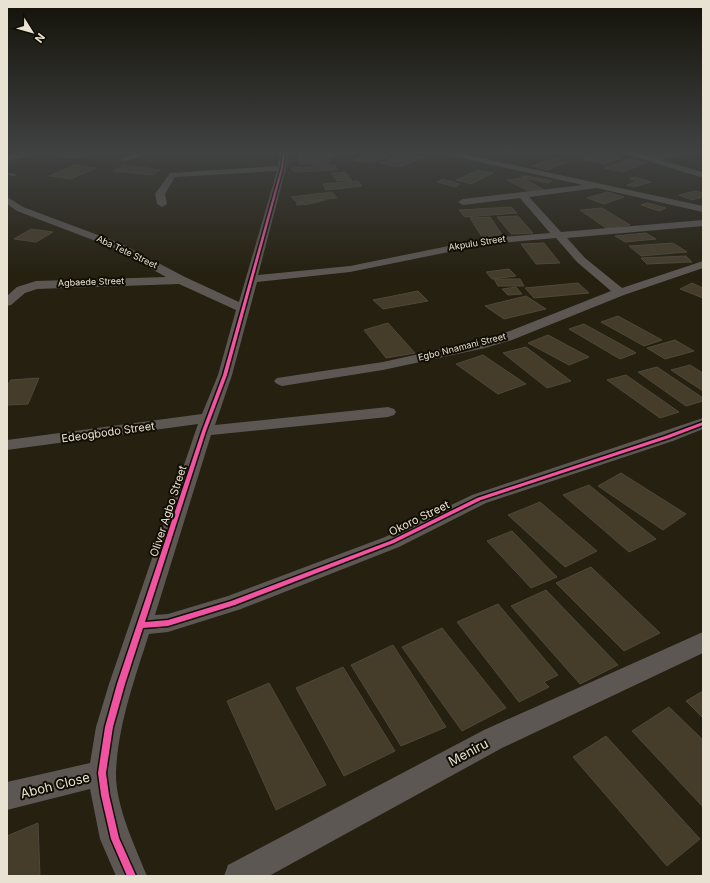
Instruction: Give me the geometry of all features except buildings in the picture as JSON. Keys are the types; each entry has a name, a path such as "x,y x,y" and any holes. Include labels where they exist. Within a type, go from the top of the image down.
{"street":[{"path":"160,194 162,204"},
{"name":"Oliver Agbo Street","path":"132,876 115,838 108,811 102,773 109,727 121,684 225,374 253,279 274,194"},
{"path":"463,202 541,194"},
{"path":"641,194 703,209"},
{"path":"523,196 586,264 620,292"},
{"name":"Aba Tete Street","path":"7,200 20,209 118,246 181,280 244,309"},
{"name":"Akpulu Street","path":"253,279 350,269 488,240 703,223"},
{"name":"Egbo Nnamani Street","path":"282,381 383,366 480,345 507,337 620,292 657,281 703,264"},
{"name":"Agbaede Street","path":"7,302 21,290 36,285 181,280"},
{"name":"Edeogbodo Street","path":"7,445 207,425 388,412"},
{"name":"Okoro Street","path":"141,625 168,623 233,603 392,542 479,499 660,440 703,423"},
{"name":"Meniru","path":"239,876 493,739 703,642"},
{"name":"Aboh Close","path":"7,796 102,773"}],"cycle path":[{"path":"132,876 115,839 105,795 102,773 109,727 121,684 204,431 225,375 275,194"},
{"path":"141,625 168,623 233,603 392,542 479,499 667,437 703,423"}]}
